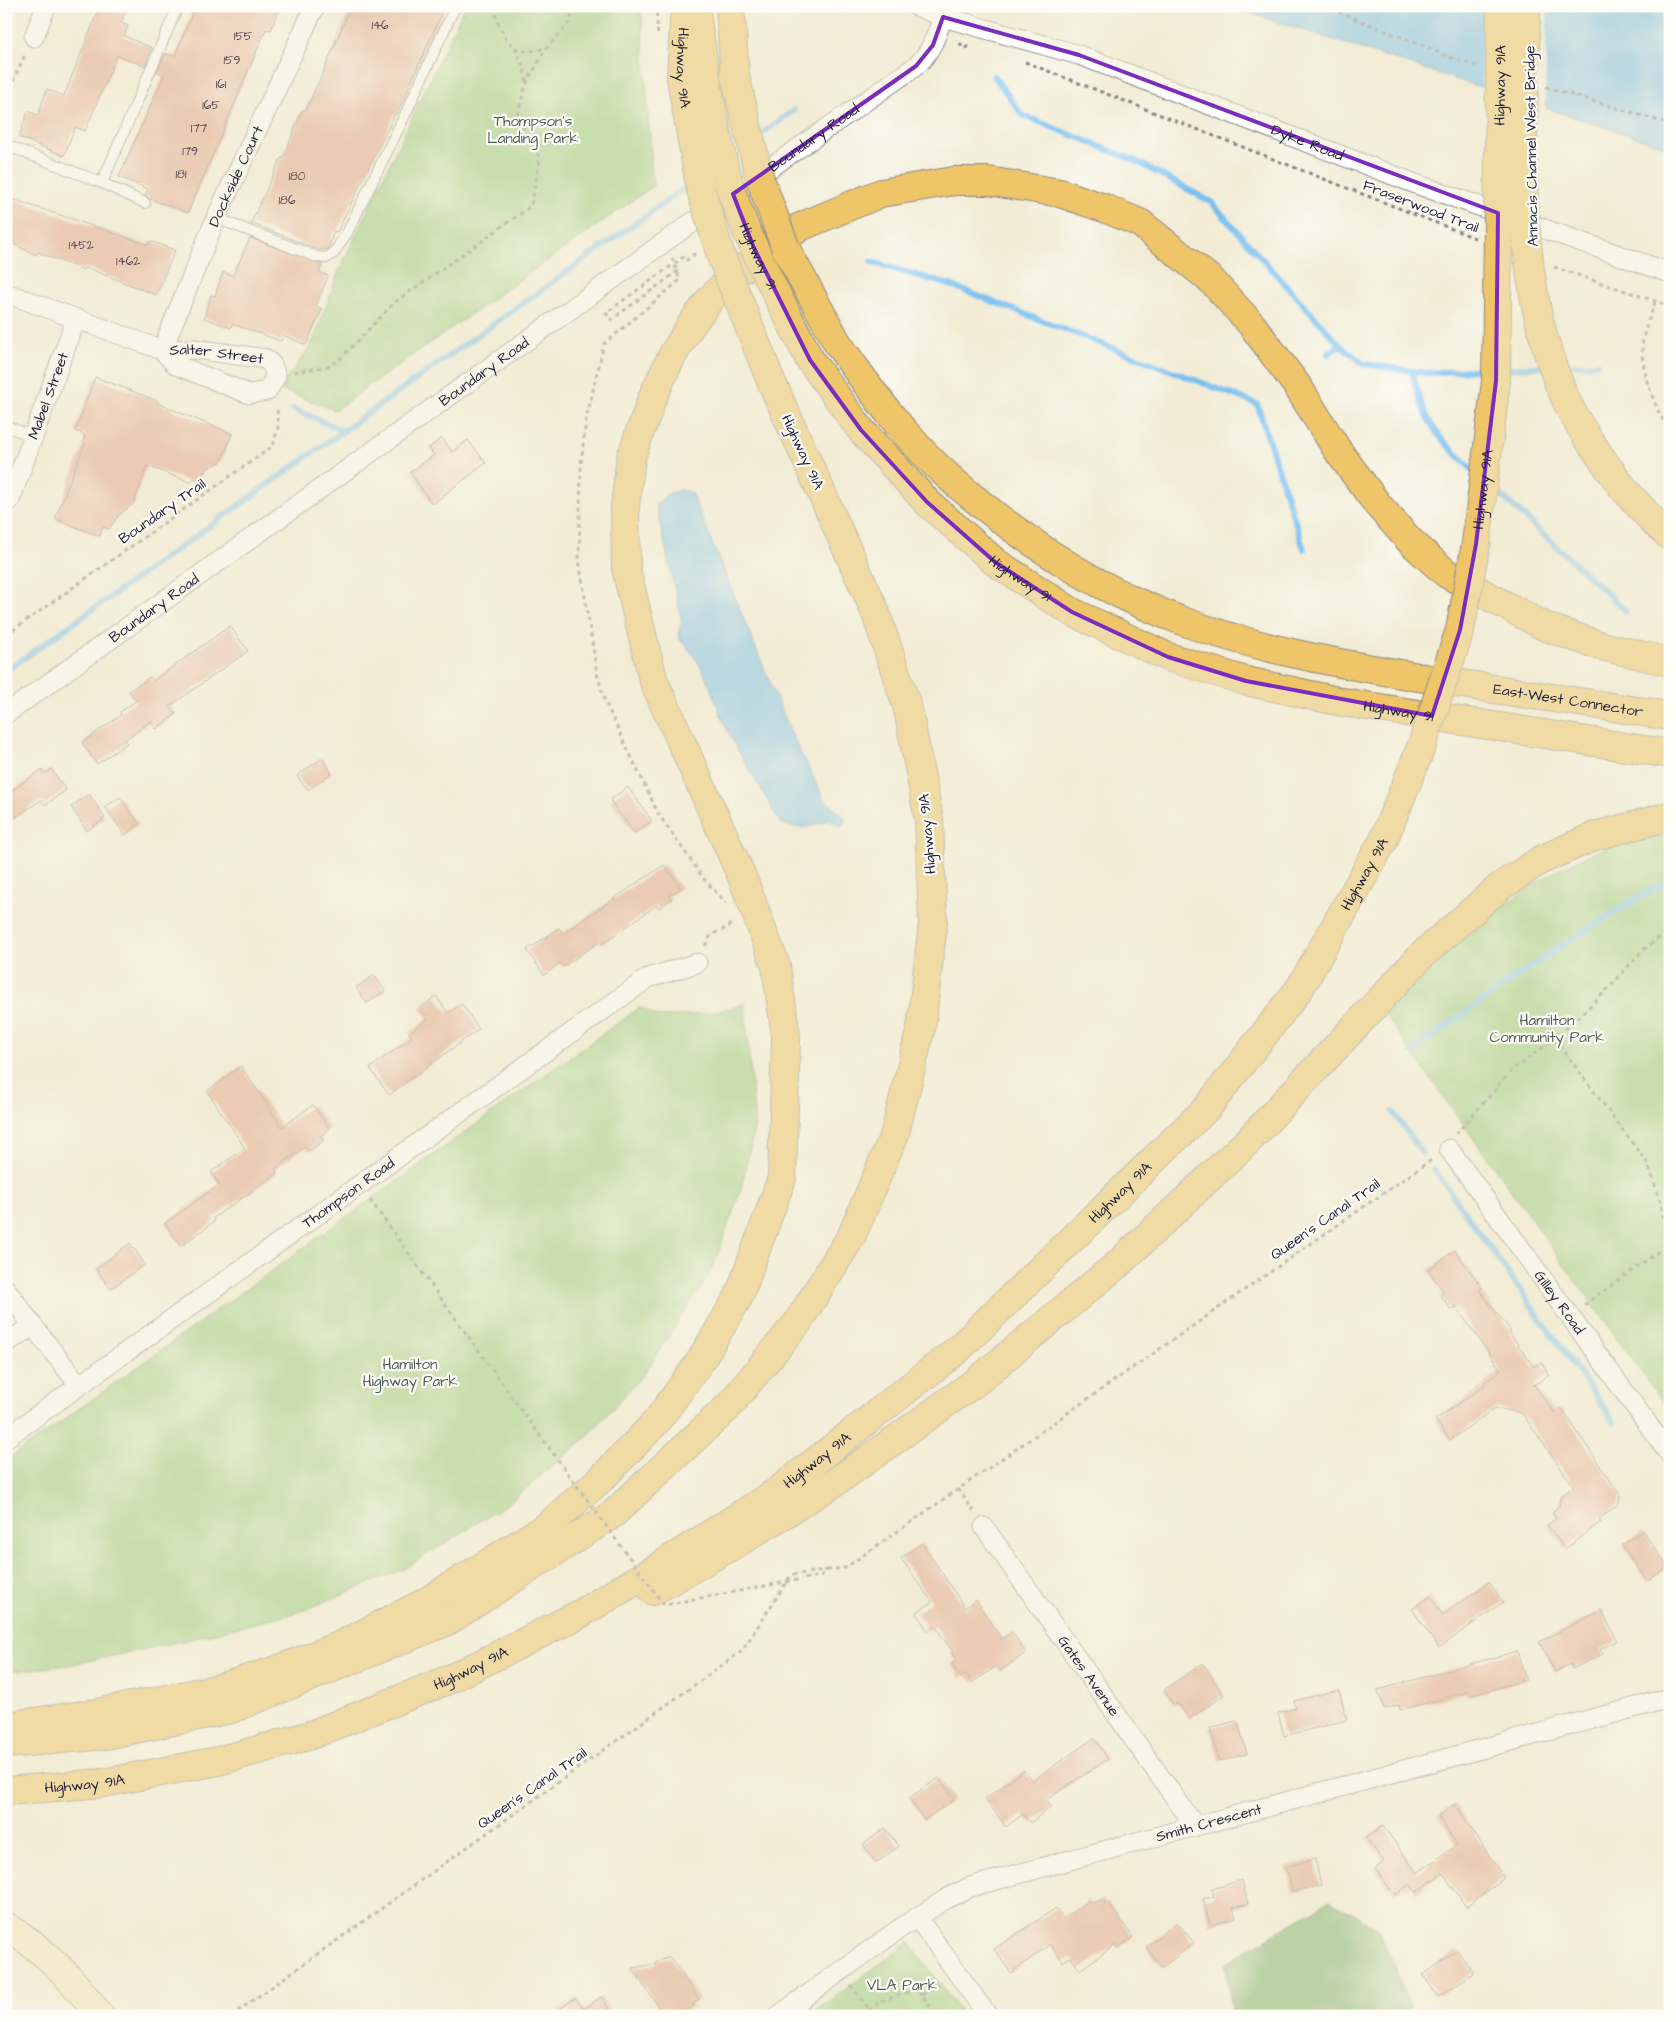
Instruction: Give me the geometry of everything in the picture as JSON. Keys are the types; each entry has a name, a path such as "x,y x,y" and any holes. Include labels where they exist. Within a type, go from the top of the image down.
{"highway":[{"name":"Highway 91A","path":"6,1744 106,1735 231,1709 448,1621 613,1514 728,1407 798,1322 852,1235 895,1134 922,1028 933,922 929,820 908,709 875,611 770,381 721,256 701,190 681,79 685,6"},
{"name":"Highway 91","path":"696,6 705,76 728,181 754,248 810,360 861,430 927,502 995,562 1072,612 1168,657 1246,681 1342,702 1670,754"},
{"name":"Highway 91","path":"730,6 735,76 760,179 786,249 838,344 887,412 950,478 1029,541 1115,592 1184,622 1258,646 1342,664 1467,684"},
{"name":"Highway 91A","path":"6,1791 103,1783 218,1761 308,1736 450,1679 578,1615 657,1568 775,1493 956,1351 1207,1108 1300,988 1383,841 1422,745 1460,630 1476,544 1496,381 1501,6"},
{"path":"1526,6 1524,152 1526,230 1529,268 1536,308 1549,356 1568,403 1591,444 1623,488 1653,521 1670,536"},
{"path":"6,1726 97,1713 216,1689 277,1670 341,1645 424,1603 546,1527 602,1478 657,1421 701,1360 739,1296 782,1178 786,1037 776,966 743,879 653,679 626,569 625,507 631,457 653,396 672,356 691,325 711,298 735,274 800,227 881,193 954,181 988,180 1060,193 1140,223 1211,280 1252,324 1298,388 1338,451 1378,505 1410,541 1447,574 1546,627 1601,646 1670,662"},
{"name":"East-West Connector","path":"1467,684 1670,716"},
{"path":"578,1615 643,1597 748,1536 840,1479 977,1381 1118,1264 1249,1140 1423,954 1501,886 1541,860 1594,836 1670,816"}],"main road":[{"path":"6,1926 49,1955 69,1976 100,2016"}],"street":[{"path":"34,37 46,6"},
{"name":"Dockside Court","path":"162,350 216,218 315,6"},
{"name":"Dyke Road","path":"916,6 943,17 1079,55 1416,184 1670,273"},
{"name":"Boundary Road","path":"6,714 663,242 916,66 933,45 943,17"},
{"name":"Salter Street","path":"6,293 162,350 194,349 266,359 272,365 276,376 267,391 249,394 176,365 162,350"},
{"name":"Mabel Street","path":"10,500 76,319"},
{"name":"Thompson Road","path":"6,1438 648,978 697,963"},
{"name":"Gilley Road","path":"1449,1149 1670,1455"},
{"path":"6,1289 79,1385"},
{"path":"6,1343 33,1326"},
{"name":"Gates Avenue","path":"984,1527 1195,1826"},
{"name":"Smith Crescent","path":"778,2016 917,1918 946,1899 970,1887 1670,1698"},
{"path":"917,1918 988,2016"}],"lane":[{"path":"102,183 178,6"},
{"path":"216,218 316,257 326,258 333,254 347,233 454,9"},
{"path":"6,145 102,183 145,203"},
{"path":"6,426 32,436"}],"path":[{"path":"494,6 495,17 505,38 515,47 524,51 546,49"},
{"path":"276,376 330,366 342,357 394,303 531,206 540,159 516,115 527,82 546,49 570,22 574,6"},
{"path":"6,96 34,37"},
{"path":"515,47 527,82"},
{"name":"Fraserwood Trail","path":"1017,58 1480,240"},
{"path":"678,271 612,320 606,313 684,256 687,260 696,253"},
{"path":"1545,263 1670,306"},
{"path":"1655,302 1643,341 1643,354 1655,404 1670,433"},
{"name":"Boundary Trail","path":"6,636 273,446 278,428 276,376"},
{"name":"Queen's Canal Trail","path":"231,2016 742,1652 791,1575 846,1568 1449,1149 1456,1133 1513,1069 1555,1039 1610,987 1642,951 1670,929"},
{"path":"1555,1039 1648,1164 1661,1203 1666,1232 1667,1279 1670,1288"},
{"name":"Queen's Canal Trail","path":"360,1185 664,1605 821,1576 827,1570"},
{"path":"1569,1315 1666,1247"},
{"path":"958,1489 984,1527"},
{"path":"840,1971 870,2011"},
{"path":"863,2016 879,2002 917,1989 937,2016"}],"highlighted area":[{"path":"943,17 1079,55 1498,213 1496,381 1476,544 1460,630 1432,716 1246,681 1168,657 1072,612 995,562 927,502 861,430 810,360 754,248 733,194 916,66 933,45"}],"green space":[{"name":"Thompson's Landing Park","path":"465,6 641,6 653,186 335,410 279,389 309,348 316,334 338,273"},
{"name":"Hamilton Community Park","path":"1670,833 1670,1412 1385,1015 1446,954 1513,899 1549,875 1587,856 1627,842"},
{"name":"Hamilton Highway Park","path":"745,1004 755,1125 741,1190 712,1270 646,1371 586,1438 507,1504 404,1569 299,1612 187,1640 70,1665 6,1672 6,1461 640,1007 658,1017 704,1014"},
{"path":"1330,1900 1378,1929 1415,2016 1233,2016 1225,1964"},
{"name":"VLA Park","path":"909,1942 964,2016 809,2016"}],"water":[{"path":"1228,6 1670,6 1670,148"},
{"path":"680,490 691,492 792,735 824,799 845,817 843,826 827,820 804,827 793,827 780,823 730,736 704,673 690,650 680,640 679,632 682,621 656,505 666,495"}],"pier":[{"path":"1483,6 1547,6 1545,110 1482,90"}],"building":[{"path":"100,6 127,6 121,23 128,26 124,36 152,48 145,66 117,55 85,131 75,127 64,156 19,137 28,111 38,115 47,89 64,96"},
{"path":"195,6 280,6 271,30 266,29 188,213 150,199 145,195 148,189 119,177 164,75 157,72 165,54 175,56"},
{"path":"351,6 445,6 397,114 395,114 337,232 334,231 328,249 319,250 251,223 281,158 283,159 302,110 305,111 326,66"},
{"path":"6,197 149,245 150,241 175,250 156,295 85,267 84,270 37,252 36,255 6,240"},
{"path":"250,238 322,264 319,272 328,276 316,306 322,309 306,345 283,335 281,341 232,324 231,328 204,318 211,295 215,296 223,272 233,276"},
{"path":"95,377 158,401 157,403 232,434 221,462 205,469 204,473 190,482 147,466 134,503 119,515 109,529 103,527 100,536 55,519 85,443 83,442 85,435 75,431"},
{"path":"442,438 452,452 468,440 486,463 432,504 410,472 434,455 429,448"},
{"path":"230,626 248,651 170,706 176,714 156,729 151,721 125,740 127,743 97,764 82,743 121,715 120,712 136,701 129,691 150,677 153,681"},
{"path":"322,758 332,773 308,790 297,776"},
{"path":"51,769 66,790 45,805 41,800 6,824 6,795 41,770 44,774"},
{"path":"628,787 652,821 634,833 610,800"},
{"path":"89,794 105,818 87,831 71,807"},
{"path":"120,797 139,824 125,835 105,807"},
{"path":"664,865 681,888 669,896 672,899 659,908 657,905 602,944 600,941 563,967 560,963 544,975 527,950 559,928 563,933"},
{"path":"374,975 385,991 367,1003 356,988"},
{"path":"436,996 448,1013 462,1004 479,1029 389,1095 370,1068 412,1037 409,1033 428,1019 420,1008"},
{"path":"241,1066 282,1127 313,1105 330,1129 320,1136 323,1141 309,1151 305,1147 275,1169 278,1173 213,1218 215,1221 181,1246 165,1223 219,1185 211,1172 245,1148 207,1091"},
{"path":"130,1243 145,1264 111,1289 96,1269"},
{"path":"1455,1250 1482,1288 1479,1290 1511,1331 1509,1332 1534,1367 1541,1362 1549,1375 1534,1385 1554,1412 1561,1408 1620,1495 1619,1504 1599,1519 1601,1522 1565,1549 1547,1525 1557,1518 1552,1512 1559,1506 1561,1496 1574,1487 1522,1413 1495,1408 1450,1440 1435,1420 1484,1386 1485,1382 1501,1370 1456,1307 1451,1310 1440,1295 1444,1293 1428,1270"},
{"path":"1643,1531 1668,1567 1647,1581 1622,1545"},
{"path":"922,1543 965,1608 976,1600 1002,1639 1012,1632 1026,1653 1000,1671 997,1666 972,1683 966,1674 961,1678 951,1664 956,1661 951,1653 953,1652 935,1626 928,1631 916,1613 932,1602 901,1558"},
{"path":"1489,1582 1503,1602 1439,1648 1412,1609 1430,1596 1443,1615"},
{"path":"1602,1610 1617,1641 1600,1649 1603,1654 1572,1669 1570,1664 1555,1672 1539,1642"},
{"path":"1517,1651 1526,1680 1469,1696 1468,1692 1400,1710 1399,1705 1384,1709 1378,1690"},
{"path":"1203,1663 1224,1695 1189,1719 1178,1703 1174,1705 1164,1690"},
{"path":"1339,1690 1347,1720 1284,1736 1278,1713 1296,1708 1294,1701"},
{"path":"1236,1721 1247,1754 1219,1761 1210,1728"},
{"path":"1094,1738 1108,1759 1046,1800 1051,1807 1030,1823 1023,1814 1006,1827 985,1799 1024,1770 1032,1781"},
{"path":"939,1778 954,1800 924,1820 909,1798"},
{"path":"1455,1804 1504,1878 1466,1907 1443,1873 1416,1892 1410,1884 1395,1895 1375,1869 1384,1862 1366,1838 1383,1826 1417,1873 1457,1845 1438,1816"},
{"path":"885,1828 899,1846 876,1863 863,1845"},
{"path":"1315,1859 1321,1885 1293,1892 1286,1867"},
{"path":"1242,1880 1248,1904 1233,1908 1236,1918 1210,1925 1203,1899 1214,1896 1212,1889"},
{"path":"1103,1899 1106,1904 1108,1902 1133,1937 1118,1948 1115,1945 1080,1970 1070,1957 1063,1962 1050,1944 1011,1973 994,1949 1056,1908 1063,1919 1088,1901 1091,1904"},
{"path":"1177,1922 1194,1943 1162,1968 1146,1947"},
{"path":"1457,1950 1473,1973 1438,1997 1423,1975"},
{"path":"670,1957 699,1999 679,2016 665,2016 632,1968 656,1964 655,1962"},
{"path":"601,1997 614,2016 550,2016 575,1998 584,2009"}],"waterway":[{"path":"994,76 1022,115 1136,161 1211,202 1340,345 1364,364 1426,373 1490,369"},
{"path":"757,137 794,110"},
{"path":"6,671 692,183"},
{"path":"871,262 950,285 1257,404 1304,549"},
{"path":"1328,354 1340,345"},
{"path":"1560,366 1598,364"},
{"path":"1502,369 1547,366"},
{"path":"1412,371 1427,417 1442,439 1476,473"},
{"path":"293,409 344,431"},
{"path":"1491,486 1626,611"},
{"path":"1411,1052 1570,940 1670,880"},
{"path":"1393,1112 1422,1153"},
{"path":"1434,1169 1614,1422"}]}
